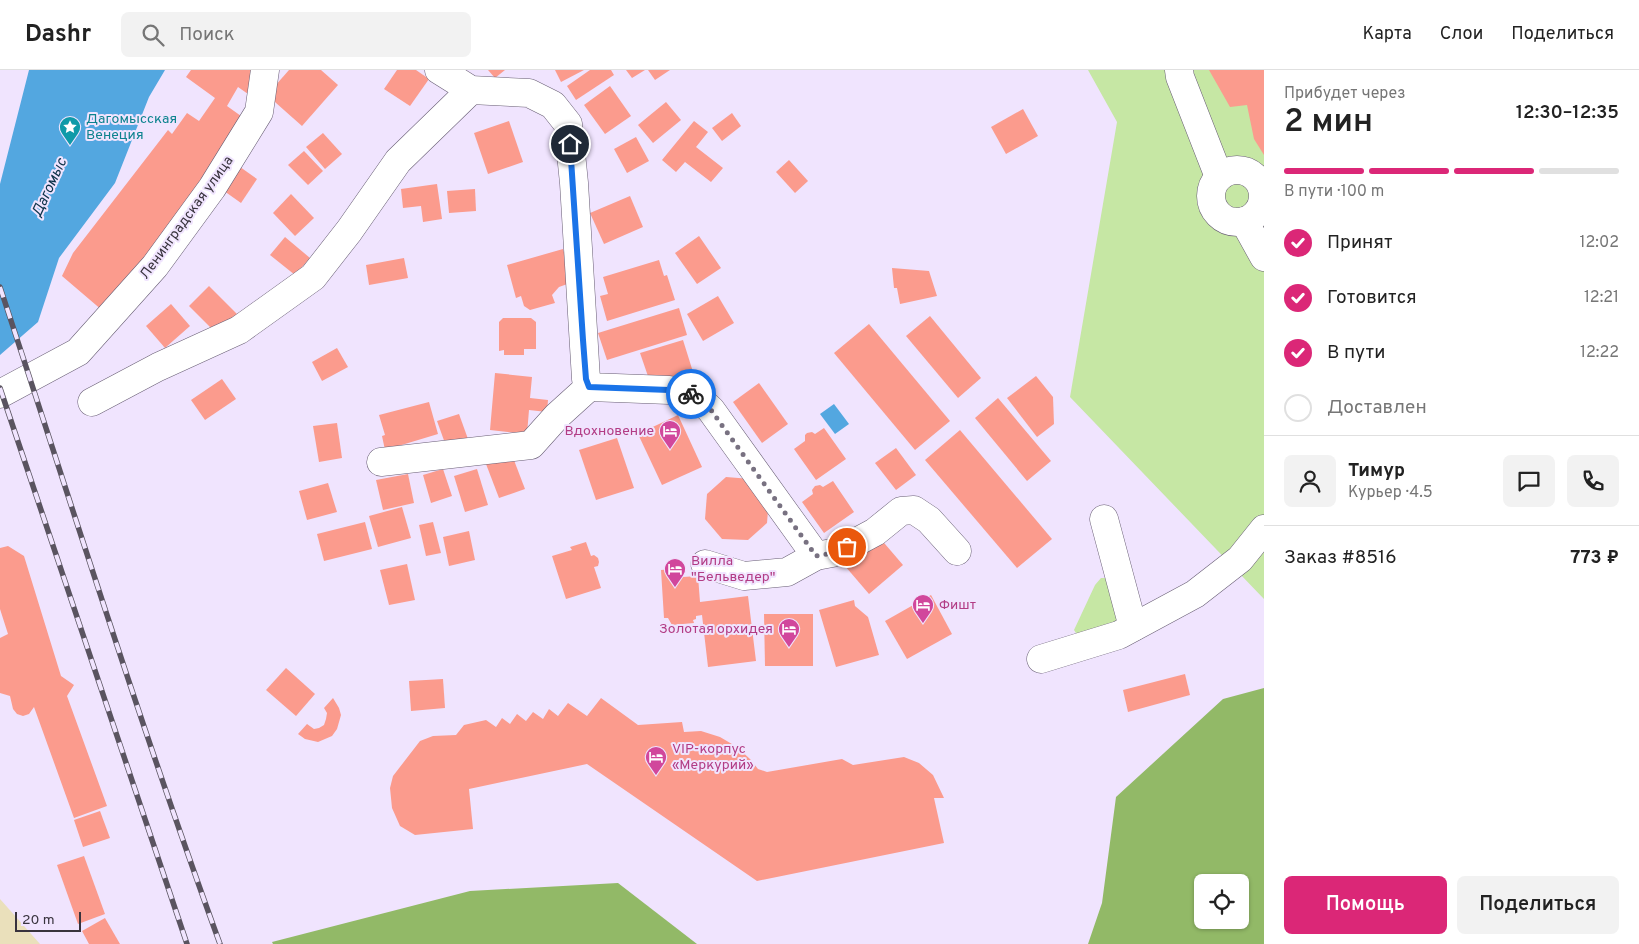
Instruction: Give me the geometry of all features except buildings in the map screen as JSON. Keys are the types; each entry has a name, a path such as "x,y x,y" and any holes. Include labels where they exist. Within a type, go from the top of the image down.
{"street":[{"name":"Ленинградская улица","path":"0,394 78,352 155,266 212,188 259,112 265,70"},
{"path":"439,70 471,90 529,93 553,105 568,124 574,182 586,379 589,387"},
{"path":"1179,70 1180,77 1219,177"},
{"path":"92,402 158,367 239,330 313,277 350,231 398,161 471,90"},
{"path":"1243,170 1257,179 1263,195 1259,211 1253,217 1236,222 1220,216 1212,201 1211,192 1219,177 1226,172 1243,170"},
{"path":"1244,221 1264,256"},
{"path":"381,462 531,445 557,416 589,387 669,390 695,395 711,410 816,556"},
{"path":"705,564 744,576 787,572 816,556 832,553 847,547 874,532 901,511 914,510 929,520 957,551"},
{"path":"1104,519 1133,627"},
{"path":"1041,659 1119,635 1195,594 1240,559 1264,529"}],"green space":[{"path":"1088,70 1264,70 1264,599 1070,397 1117,122"},
{"path":"1101,578 1108,578 1118,625 1078,636 1074,630 1095,585"},
{"path":"1264,688 1264,944 1088,944 1102,903 1116,797 1223,699"},
{"path":"618,883 697,944 273,944 272,942 470,891"}],"sand":[{"path":"0,899 40,944 0,944"}],"water":[{"name":"Дагомыс","path":"29,70 165,70 149,97 115,183 59,258 38,322 0,355 0,184"},
{"path":"834,404 849,424 835,434 820,414"}],"railway":[{"path":"0,287 135,699 220,944"},
{"path":"0,388 187,944"}],"way so far":[{"path":"691,394 695,395 711,410 816,556 832,553 847,547"}],"place":[{"name":"Дагомысская Венеция","path":"70,146"},
{"name":"Вдохновение","path":"670,450"},
{"name":"Вилла \"Бельведер\"","path":"675,588"},
{"name":"Фишт","path":"923,624"},
{"name":"Золотая орхидея","path":"789,648"},
{"name":"VIP-корпус «Меркурий»","path":"656,776"}],"route":[{"path":"570,144 586,379 589,387 669,390 691,394"}]}
